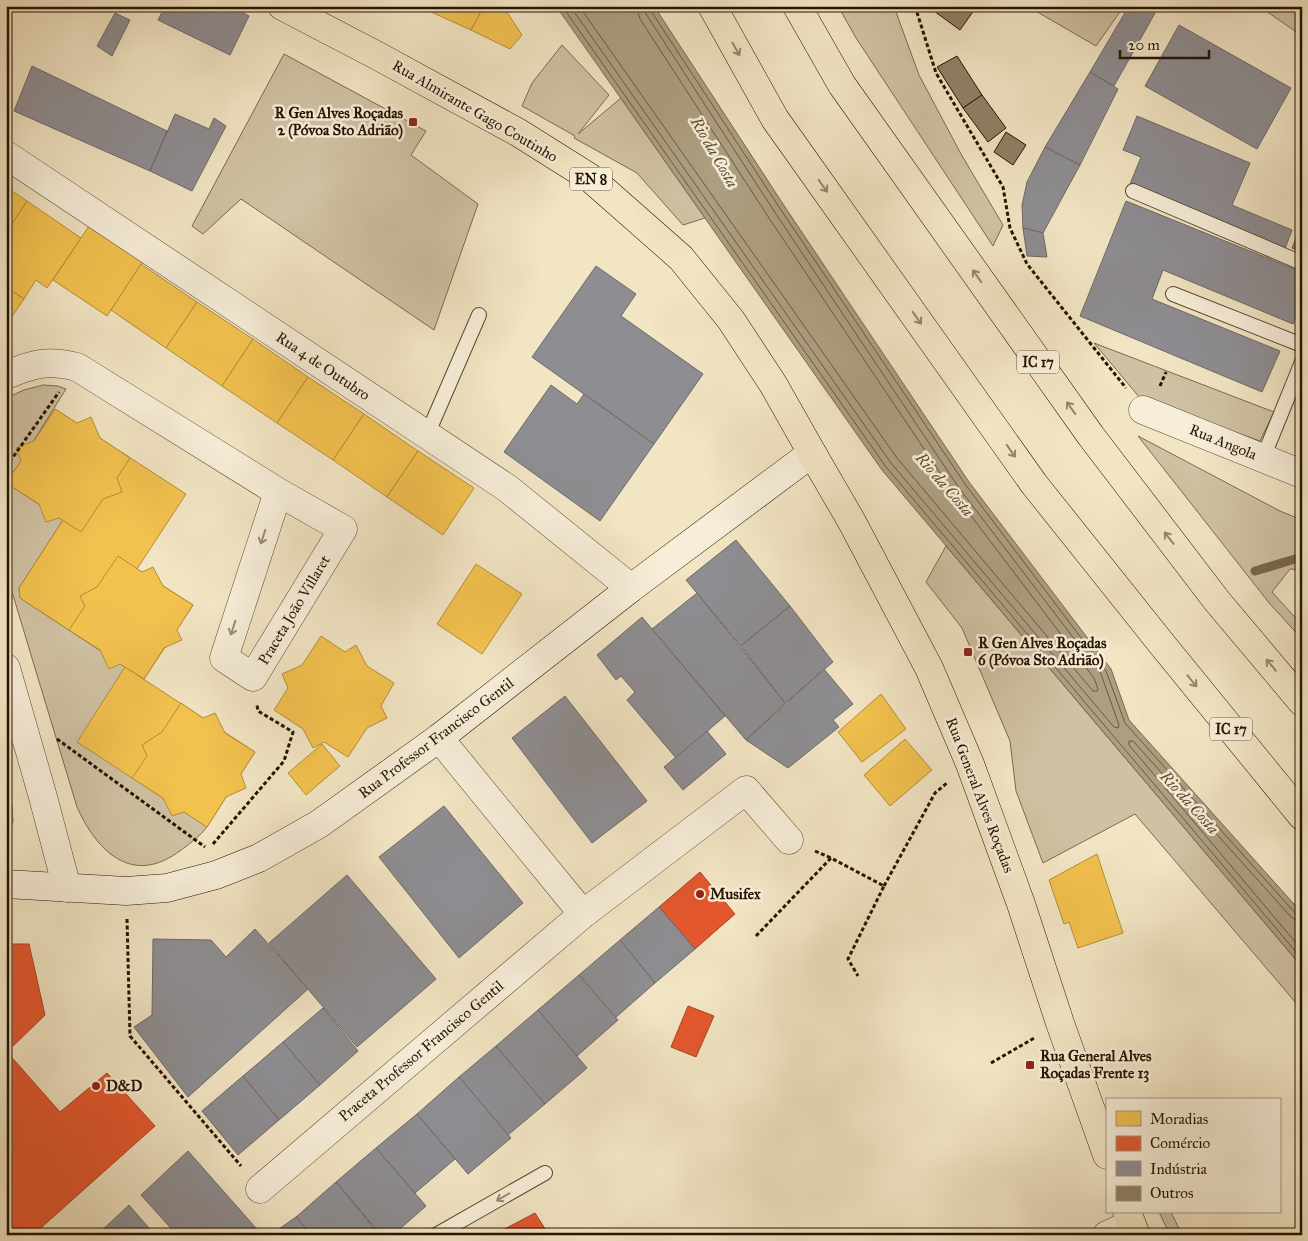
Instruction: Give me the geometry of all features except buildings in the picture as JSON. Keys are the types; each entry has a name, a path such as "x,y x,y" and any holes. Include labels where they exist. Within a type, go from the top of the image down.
{"main road":[{"name":"Rua Almirante Gago Coutinho","path":"282,6 519,133 589,177 681,258 731,320 773,384 812,453"},
{"name":"IC 17","path":"712,6 775,118 1034,484 1302,816"},
{"name":"IC 17","path":"797,6 842,85 1091,436 1218,600 1302,702"},
{"name":"Rua General Alves Roçadas","path":"812,453 910,629 929,668 970,764 1021,904 1060,1023 1106,1153"}],"street":[{"name":"Rua 4 de Outubro","path":"6,155 507,488 631,588"},
{"name":"Praceta João Villaret","path":"6,375 27,366 54,362 77,367 278,492 343,529 253,677 224,658 278,492"},
{"name":"Rua Angola","path":"1143,410 1302,474"},
{"name":"Rua Professor Francisco Gentil","path":"6,884 126,891 167,888 216,875 259,858 319,824 439,738 631,588 812,453"},
{"path":"6,668 20,712 67,888"},
{"path":"439,738 583,914"},
{"name":"Praceta Professor Francisco Gentil","path":"260,1188 583,914 746,790 789,840"}],"lane":[{"path":"1133,191 1302,263"},
{"path":"1173,294 1302,345"},
{"path":"427,435 479,315"},
{"path":"1263,458 1302,362"},
{"path":"436,1235 545,1173"}],"path":[{"path":"915,6 936,72 1003,187 1010,228 1027,264 1143,410"},
{"path":"6,467 77,367"},
{"path":"20,712 208,850 284,761 293,732 258,711 253,677"},
{"path":"858,976 848,959 884,886 935,792 970,764"},
{"path":"756,936 830,858 884,886"},
{"path":"126,891 130,1036 260,1188"},
{"path":"991,1063 1060,1023"}],"shaded area":[{"path":"838,6 895,6 919,75 961,154 1003,225 993,246 856,38"},
{"path":"1027,6 1124,6 1096,46"},
{"path":"1259,6 1302,6 1302,36"},
{"path":"562,45 609,95 578,134 621,98 705,218 683,225 637,173 522,106 532,83"},
{"path":"284,54 426,131 411,155 478,204 434,330 241,199 203,234 192,226"},
{"path":"1094,343 1274,412 1260,441 1140,398"},
{"path":"43,385 58,386 66,389 7,483 63,520 19,588 20,598 125,667 207,827 195,839 164,861 147,865 132,865 119,859 106,850 85,823 77,807 6,572 6,398 24,390"},
{"path":"1138,436 1280,511 1302,520 1302,570 1290,569 1272,592 1302,625 1302,639 1270,604"},
{"path":"946,546 1302,967 1302,1010 1135,814 1043,863 1016,791 1010,741 962,628 926,582"},
{"path":"6,786 12,804 13,822 6,841"},
{"path":"1160,1214 1172,1214 1182,1235 1170,1235"}],"water":[{"name":"Rio da Costa","path":"556,6 654,6 785,207 969,482 1111,669 1129,720 1302,913 1302,967 882,470"}],"waterway":[{"path":"1255,571 1302,557"}],"place":[{"name":"R Gen Alves Roçadas 2 (Póvoa Sto Adrião)","path":"413,122"},
{"name":"R Gen Alves Roçadas 6 (Póvoa Sto Adrião)","path":"968,652"},
{"name":"Musifex","path":"700,894"},
{"name":"Rua General Alves Roçadas Frente 13","path":"1030,1065"},
{"name":"D&D","path":"96,1086"}]}
